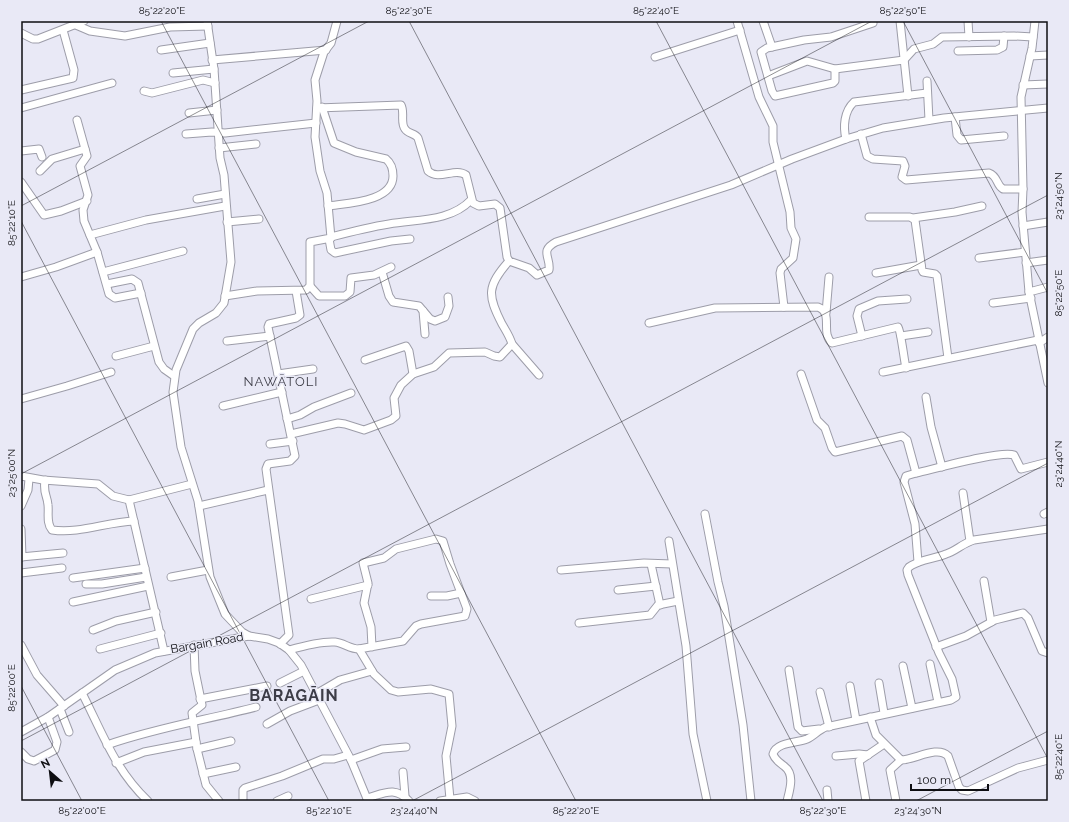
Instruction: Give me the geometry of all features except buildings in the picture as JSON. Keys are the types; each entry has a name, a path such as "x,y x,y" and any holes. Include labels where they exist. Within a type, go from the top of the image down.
{"street":[{"path":"21,32 33,40 84,21"},
{"path":"336,21 331,43 326,50 316,75 319,108 316,123 317,153 327,193 331,250 335,253 391,241 410,239"},
{"path":"737,21 759,97 773,126 773,142 782,176 783,190 790,212 791,228 797,243 793,258 781,269 780,273 784,307"},
{"path":"764,21 772,47"},
{"path":"900,21 908,96"},
{"path":"1035,21 1020,110 1023,189 1022,204 1025,252 1030,295 1038,342 1048,383"},
{"path":"966,22 969,37"},
{"path":"835,69 835,81 833,83 802,88 778,96 773,94 761,52 762,50 772,47 831,36 873,23"},
{"path":"76,25 90,31 125,36 170,27 208,24 214,69 219,148 231,262 225,296 220,309 198,323 193,329 174,376 173,392 177,428 184,462 199,506 208,570 215,593 225,614 242,632 249,636"},
{"path":"21,90 73,78 74,70 63,30"},
{"path":"655,57 740,30"},
{"path":"768,76 807,61 835,69 904,60 914,49 922,45 933,44 942,37 1004,36 1033,38"},
{"path":"958,50 997,50 1003,47 1004,36"},
{"path":"161,50 210,43"},
{"path":"212,60 326,50"},
{"path":"1030,56 1048,55"},
{"path":"172,74 214,69"},
{"path":"144,91 152,93 203,80 215,83"},
{"path":"927,81 929,120"},
{"path":"21,108 112,83"},
{"path":"1023,85 1048,84"},
{"path":"846,139 845,119 848,110 854,102 927,93"},
{"path":"319,108 401,104 403,126 407,131 416,135 418,138 428,171 436,175 463,173 468,178 471,200 476,206 491,204 498,205 509,261 494,280 490,290 497,313 512,344 539,375"},
{"path":"319,108 334,143 356,152 386,159 391,165 393,177 391,186 381,195 328,206"},
{"path":"509,261 529,268 540,276 549,270 546,251 548,247 556,242 632,216 724,188 779,164 861,134 909,122 1048,108"},
{"path":"189,113 217,110"},
{"path":"955,117 957,135 961,140 1004,136"},
{"path":"77,120 86,158 80,166 87,187 87,201 82,215 97,252 109,294 115,298 141,293"},
{"path":"186,134 212,132 219,133 316,123"},
{"path":"861,134 865,154 870,158 903,161 905,166 902,174 904,180 989,173 996,177 999,186 1003,189 1023,189"},
{"path":"219,148 256,144"},
{"path":"40,171 52,159 85,149"},
{"path":"21,151 39,150 42,157"},
{"path":"21,182 44,215 61,211 87,201"},
{"path":"197,199 224,194"},
{"path":"391,267 370,276 351,278 350,292 345,296 319,296 310,286 310,242 379,225 435,218 460,210 471,200"},
{"path":"90,235 146,220 225,206"},
{"path":"868,217 914,218 955,212 982,206"},
{"path":"914,218 923,272 935,274 937,276 948,358"},
{"path":"227,222 259,219"},
{"path":"1023,226 1048,222"},
{"path":"21,277 56,267 97,252"},
{"path":"103,272 183,252"},
{"path":"979,258 1025,252"},
{"path":"1026,263 1048,260"},
{"path":"876,273 921,265"},
{"path":"382,272 389,296 393,302 415,305 422,308 430,319 441,319 448,312 448,298"},
{"path":"829,277 826,313 827,337 832,343 895,326 900,328 906,368"},
{"path":"107,284 136,280 141,293 154,346 162,365 174,376"},
{"path":"225,296 257,292 306,290 310,286"},
{"path":"993,303 1030,295 1048,287"},
{"path":"280,644 289,635 279,552 268,490 266,467 271,464 293,459 295,456 268,325 296,318 300,315 296,291"},
{"path":"862,336 857,316 859,309 878,301 907,299"},
{"path":"648,323 714,308 818,307 822,308 826,313"},
{"path":"422,308 425,334"},
{"path":"901,336 928,332"},
{"path":"227,341 270,336"},
{"path":"883,372 948,358 1038,342 1048,336"},
{"path":"270,444 338,423 364,430 392,420 396,416 394,398 396,391 413,374 434,367 450,353 486,352 497,357 506,352 512,344"},
{"path":"116,356 154,346"},
{"path":"365,360 406,346 409,351 413,374"},
{"path":"278,374 313,370"},
{"path":"21,399 111,372"},
{"path":"801,374 817,420 825,428 833,450 838,452 855,446 904,436 907,440 916,473"},
{"path":"223,406 282,392"},
{"path":"287,419 300,415 314,407 350,393"},
{"path":"926,397 931,427 942,467"},
{"path":"918,562 914,524 904,482 906,476 974,459 1008,454 1014,455 1021,469 1048,462"},
{"path":"21,476 29,479 98,484 113,496 129,500 192,484"},
{"path":"21,506 28,490 29,479"},
{"path":"45,480 44,494 48,506 49,524 52,530 76,530 116,522 134,521"},
{"path":"199,506 268,490"},
{"path":"963,492 970,541"},
{"path":"129,500 164,651"},
{"path":"705,514 724,606 743,724 751,801"},
{"path":"789,670 798,727 802,731 820,729 955,698 957,694 952,679 936,647 907,570 909,567 918,562 945,555 970,541 992,536 1048,529"},
{"path":"21,530 22,557 62,553"},
{"path":"289,650 328,642 342,643 354,649 372,647 403,641 416,626 421,624 465,616 467,609 443,541 440,539 396,549 384,558 363,563 368,585 364,603 371,627 372,647"},
{"path":"669,541 687,650 693,734 707,801"},
{"path":"651,564 660,605"},
{"path":"561,570 672,564"},
{"path":"21,574 62,568"},
{"path":"74,578 145,568"},
{"path":"171,576 208,570"},
{"path":"86,584 102,584 146,577"},
{"path":"984,581 991,622"},
{"path":"311,599 368,585"},
{"path":"73,602 148,586"},
{"path":"618,590 656,586"},
{"path":"431,596 446,596 461,593"},
{"path":"580,623 650,615 660,605 678,600"},
{"path":"93,630 116,621 156,612"},
{"path":"936,647 970,634 991,622 1023,613 1028,618 1042,651 1048,653"},
{"path":"100,649 160,634"},
{"name":"Bargain Road","path":"21,732 62,708 115,670 138,659 164,651 249,636 268,639 289,650 304,671 349,758 368,800"},
{"path":"21,645 37,675 62,708 70,732"},
{"path":"194,645 195,671 201,707 192,711 196,746 209,791 220,801"},
{"path":"359,649 372,671 387,687 394,691 431,689 449,694 452,726 446,762 450,800"},
{"path":"930,664 938,702"},
{"path":"903,666 912,708"},
{"path":"280,682 304,671"},
{"path":"267,724 317,697 340,680 372,671"},
{"path":"878,684 884,714"},
{"path":"200,698 267,686"},
{"path":"850,686 856,720"},
{"path":"820,692 829,727"},
{"path":"82,693 116,763 128,780 148,801"},
{"path":"107,745 144,733 193,723 256,707"},
{"path":"21,752 28,759 34,761 55,750 57,742 48,717"},
{"path":"870,717 876,735 901,760"},
{"path":"787,801 790,786 790,772 775,758 774,751 783,746 808,739 820,729"},
{"path":"116,763 144,752 231,741"},
{"path":"866,801 858,764 861,758 884,744"},
{"path":"243,801 243,790 245,788 282,776 323,759 334,760 349,758 382,749 406,747"},
{"path":"896,801 890,770 901,760 935,752 946,753 959,787 962,790 968,791 1018,768 1048,760"},
{"path":"836,756 868,755"},
{"path":"203,774 236,767"},
{"path":"403,772 408,800"},
{"path":"827,790 828,801"},
{"path":"368,800 394,791 401,792 408,800"},
{"path":"277,801 288,796"},
{"path":"440,801 467,798 475,801"}],"district":[{"name":"NAWĀTOLI","path":"281,381"},
{"name":"BARĀGĀIN","path":"294,695"}]}
